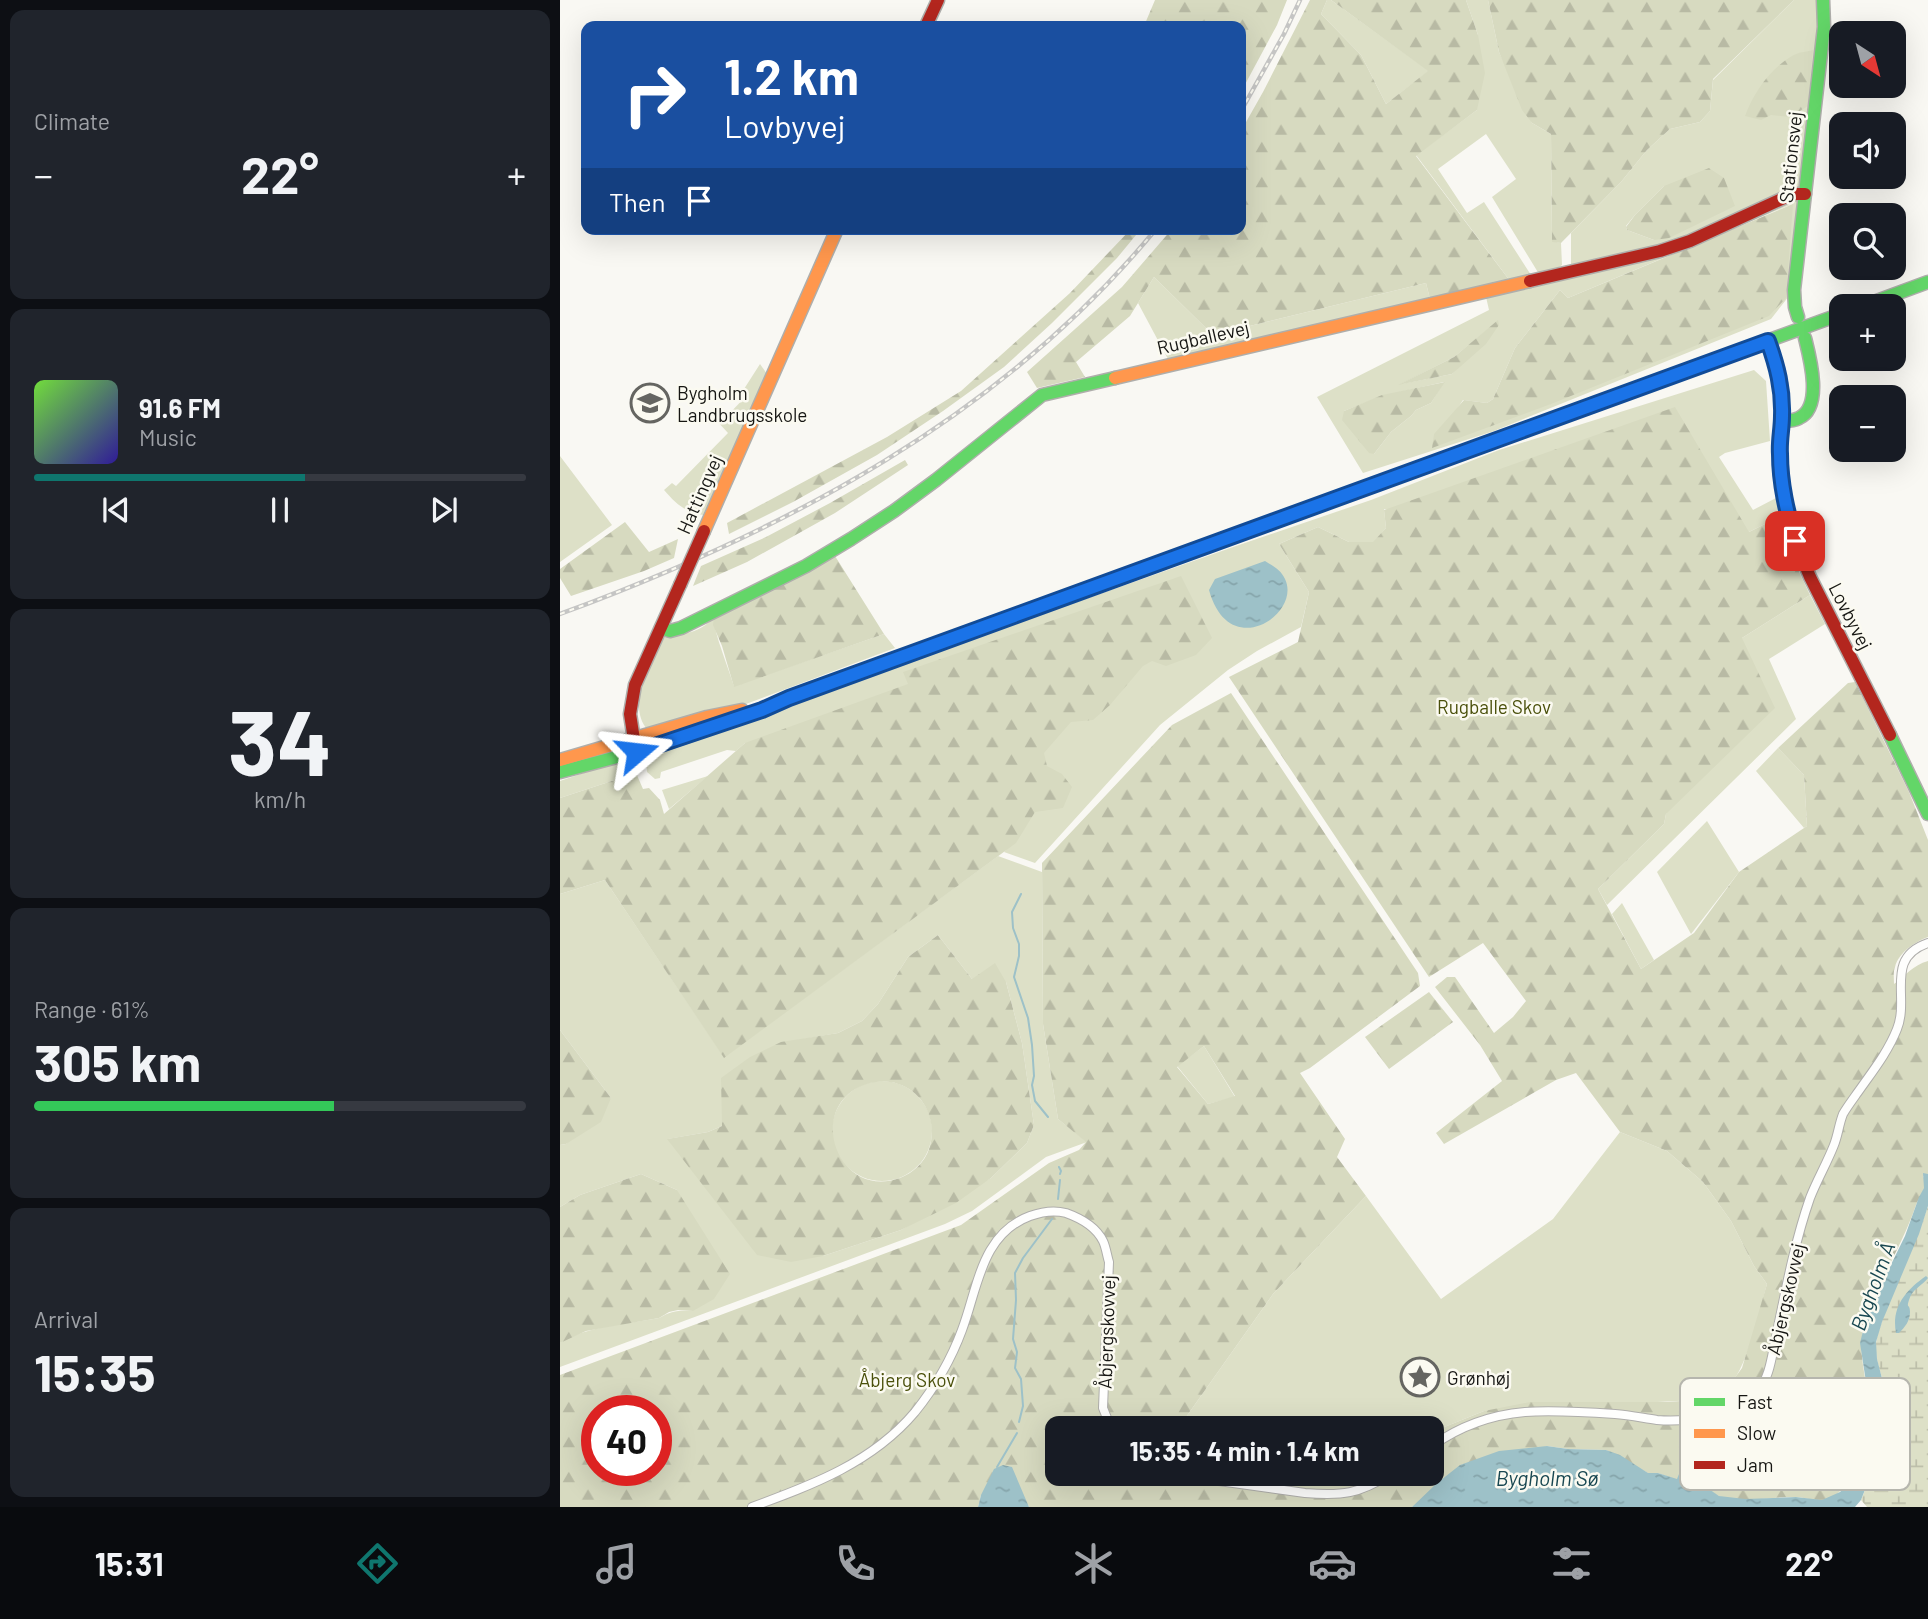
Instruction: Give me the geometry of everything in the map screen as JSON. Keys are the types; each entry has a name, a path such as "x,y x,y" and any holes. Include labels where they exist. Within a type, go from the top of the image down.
{"street":[{"path":"928,21 938,0"},
{"name":"Stationsvej","path":"1798,317 1794,290 1824,27 1823,0"},
{"name":"Rugballevej","path":"660,628 670,631 681,628 806,566 851,539 936,480 1042,395 1660,251 1690,241 1786,197 1805,194"},
{"name":"Hattingvej","path":"635,746 631,713 635,685 834,235"},
{"path":"1896,294 1928,282"},
{"path":"560,770 627,749 707,717 789,698 1829,318"},
{"path":"1782,421 1796,420 1804,416 1811,406 1812,362 1805,338"},
{"name":"Lovbyvej","path":"1768,341 1781,384 1780,465 1785,505 1795,541 1810,578 1928,814"},
{"path":"560,760 635,746"},
{"name":"Åbjergskovvej","path":"1766,1378 1810,1198 1835,1144 1843,1114 1891,1044 1901,1013 1901,973 1905,959 1916,947 1928,943"},
{"name":"Åbjergskovvej","path":"751,1507 848,1467 871,1453 914,1413 944,1372 963,1328 978,1276 994,1243 1008,1228 1040,1213 1061,1212 1079,1218 1104,1242 1109,1262 1103,1401 1105,1416"},
{"name":"Åbjergskovvej","path":"1444,1438 1464,1426 1524,1412 1618,1414 1680,1420"},
{"path":"1255,1486 1326,1495 1343,1495 1369,1486"}],"green space":[{"path":"1155,0 1287,0 1277,25 1246,83 1246,21 1146,21"},
{"path":"1310,0 1327,0 1321,14 1361,55 1386,104 1428,71 1331,0 1466,0 1478,35 1485,73 1477,110 1416,156 1510,281 1430,299 1426,283 1213,335 1154,277 1130,316 1076,362 1085,377 1037,388 1027,372 1122,287 1167,235 1246,235 1246,122"},
{"path":"1327,0 1331,0 1429,71 1386,104 1361,55 1321,14"},
{"path":"1466,0 1488,0 1499,52 1532,123 1551,134 1552,241 1561,243 1562,265 1539,274 1492,197 1516,179 1486,134 1438,169 1467,213 1484,202 1531,275 1510,281 1416,155 1477,110 1478,35"},
{"path":"1488,0 1794,0 1713,79 1710,111 1700,122 1670,129 1647,150 1621,182 1561,243 1552,242 1551,134 1532,123 1522,110 1499,52"},
{"path":"1794,0 1817,0 1819,31 1802,186 1666,246 1571,266 1571,233 1621,182 1647,150 1670,129 1700,122 1710,111 1713,80","holes":["1664,186 1654,240 1627,230 1626,226"]},
{"path":"1813,50 1808,106 1790,117 1771,115 1761,120 1745,116 1758,90 1777,67 1794,55"},
{"path":"1709,168 1724,178 1735,206 1669,238 1654,240 1627,230 1626,227 1635,215 1664,186"},
{"path":"1793,199 1799,200 1789,296 1771,319 1494,431 1363,473 1317,397 1489,310 1486,297 1665,253","holes":["1792,204 1432,447 1463,400 1487,403 1493,399 1515,348 1560,290 1568,298","1498,321 1452,374 1401,384 1454,357","1444,382 1431,403 1416,410 1391,432 1374,454 1344,411 1382,396"]},
{"path":"1793,204 1786,298 1769,316 1551,404 1432,448 1434,434 1464,400 1487,403 1493,399 1515,348 1560,290 1568,298"},
{"path":"1125,235 1136,235 1117,258 1052,323 1004,367 877,455 729,534 727,523 887,437 961,391 1070,293"},
{"path":"1154,277 1213,335 1426,283 1430,299 1169,361 1138,303"},
{"path":"1498,320 1499,325 1486,344 1452,374 1398,385 1454,357"},
{"path":"760,364 767,374 703,515 686,509 664,490 672,483 676,486 728,433 716,420 723,412 727,416 748,394 744,389"},
{"path":"1754,370 1766,381 1770,441 1719,457 1753,510 1776,498 1781,516 1749,532 1384,509 1386,528 1374,542 1349,542 1318,527 1279,544 1309,592 1301,627 1228,670 1160,725 1035,863 745,743 736,751 727,750 661,772 660,778 655,779 647,772 646,760 652,753 661,751 660,749 1371,500 1499,450"},
{"path":"1445,382 1431,403 1416,410 1391,432 1374,454 1369,453 1342,420 1344,411 1382,395"},
{"name":"Rugballe Skov","path":"1675,407 1749,532 1781,516 1794,561 1810,595 1742,638 1775,708 1666,814 1664,824 1598,889 1641,969 1694,933 1739,872 1807,826 1804,775 1778,748 1848,683 1855,682 1909,792 1928,840 1928,937 1904,952 1894,969 1894,984 1928,961 1928,1174 1923,1176 1924,1189 1865,1323 1862,1335 1865,1378 1735,1378 1742,1368 1767,1284 1754,1266 1731,1221 1703,1182 1667,1151 1620,1132 1576,1073 1556,1080 1444,1144 1436,1133 1502,1081 1480,1045 1435,987 1447,977 1455,977 1494,1033 1513,1017 1526,1001 1483,943 1429,977 1229,677 1298,642 1309,592 1279,544 1318,527 1349,542 1373,542 1386,528 1384,510"},
{"path":"560,456 612,525 560,562"},
{"path":"905,460 908,465 835,513 747,562 693,586 701,566 766,537"},
{"path":"625,522 649,552 678,539 674,558 571,596 560,578 560,569"},
{"path":"835,556 884,634 734,687 713,625 714,617"},
{"path":"1181,576 1212,638 1196,655 1166,666 1152,661 1143,666 1110,705 1093,720 1071,722 1044,753 1047,766 1062,774 1072,787 1063,808 1035,812 1016,843 724,1058 605,880 560,894 560,798 636,773 643,789 649,788 660,800 664,814 745,743 908,684 903,672"},
{"path":"1810,595 1825,624 1769,659 1796,719 1607,905 1598,889 1664,824 1742,638"},
{"path":"714,617 718,640 734,686 884,634 895,648 746,704 647,729 640,712 640,693 660,643 670,635 698,629"},
{"name":"Åbjerg Skov","path":"1231,693 1418,973 1420,986 1300,1073 1345,1139 1337,1157 1366,1196 1273,1294 1187,1416 1045,1416 1045,1486 1444,1486 1444,1427 1484,1411 1530,1402 1680,1401 1680,1479 1648,1473 1606,1450 1547,1446 1412,1507 1029,1507 1022,1494 981,1495 978,1507 560,1507 560,1375 961,1225 1049,1163 1079,1150 1086,1142 1058,1119 1043,1024 1042,863 1172,725","holes":["1204,1046 1235,1096 1208,1104 1177,1067"]},
{"path":"1778,748 1804,775 1807,826 1804,828 1756,771"},
{"path":"622,760 629,763 636,773 560,798 560,781"},
{"path":"708,776 669,809 662,790"},
{"path":"1707,821 1739,872 1691,934 1657,872"},
{"path":"998,856 1042,872 1043,1024 1058,1119 1087,1142 1046,1157 972,1211 945,1224 560,1367 560,1343 570,1337 608,1326 659,1318 675,1311 693,1311 677,1190 641,1174 580,1195 560,1207 560,1145 566,1144 611,1098 560,1030 560,894 605,880 724,1057","holes":["938,935 972,979 1006,982 1022,1043 1034,1125 1027,1143 991,1178 901,1230 823,1256 668,1139 708,1132 722,1126 781,1043 838,1033 862,1021 878,1004 908,957"]},
{"path":"1622,903 1654,960 1641,969 1612,914"},
{"path":"938,935 972,979 995,963 1006,982 1022,1043 1034,1125 1027,1143 991,1178 956,1203 901,1230 823,1256 791,1262 757,1255 667,1139 708,1132 722,1126 721,1078 750,1057 781,1042 838,1033 862,1021 878,1004 908,957","holes":["885,1081 896,1083 916,1094 927,1110 932,1129 929,1149 914,1170 900,1178 878,1181 859,1176 845,1164 836,1147 833,1129 837,1110 848,1095 867,1084"]},
{"path":"1429,992 1453,1022 1389,1069 1365,1037"},
{"path":"560,1030 611,1098 601,1122 560,1145"},
{"path":"1204,1046 1235,1097 1208,1104 1177,1066"},
{"path":"882,1081 910,1089 924,1103 932,1131 924,1159 910,1173 882,1181 854,1173 840,1159 832,1131 840,1103 854,1089"},
{"path":"1620,1132 1667,1151 1703,1182 1731,1221 1754,1266 1767,1284 1752,1337 1737,1375 1735,1378 1680,1378 1680,1401 1484,1411 1444,1427 1444,1416 1187,1416 1273,1294 1366,1196 1441,1299 1553,1219"},
{"path":"641,1174 677,1190 730,1274 714,1299 693,1311 678,1310 659,1318 586,1331 560,1343 560,1207 580,1195"},
{"path":"1928,1206 1928,1507 1867,1507 1861,1500 1865,1490 1910,1490 1910,1378 1882,1378 1876,1350 1884,1316"},
{"path":"1711,1490 1841,1490 1825,1500 1796,1497 1729,1499"}],"water":[{"path":"1265,561 1285,579 1287,593 1283,606 1274,617 1261,625 1246,628 1232,624 1219,612 1209,590 1215,579"},
{"name":"Bygholm Sø","path":"1923,1173 1928,1174 1928,1206 1876,1342 1882,1378 1865,1378 1860,1343 1865,1323 1905,1236 1924,1188"},
{"path":"1926,1276 1928,1278 1910,1296 1907,1324 1896,1333 1898,1307 1906,1293"},
{"name":"Bygholm Sø","path":"1547,1446 1606,1450 1620,1455 1648,1473 1677,1479 1680,1474 1680,1490 1710,1490 1719,1496 1745,1499 1796,1497 1822,1500 1842,1490 1865,1490 1855,1507 1412,1507 1434,1486 1444,1486 1444,1478 1460,1465 1499,1451"},
{"path":"1003,1465 1012,1467 1029,1507 978,1507 994,1469"}],"waterway":[{"path":"1021,894 1012,912 1013,928 1019,944 1014,977 1028,1018 1035,1101 1048,1117"},
{"path":"1059,1167 1060,1174"},
{"path":"1058,1199 1060,1180"},
{"path":"1019,1422 1023,1406 1021,1379 1015,1368 1017,1352 1013,1339 1015,1273 1052,1219"},
{"path":"997,1467 1017,1433"}],"railway":[{"path":"1246,102 1300,0"},
{"path":"560,614 726,545 807,505 885,461 959,412 1030,357 1095,296 1151,235"}],"traffic: fast":[{"path":"1798,317 1794,290 1824,27 1823,0"},
{"path":"1896,294 1928,282"},
{"path":"1649,384 1829,318"},
{"path":"1782,421 1799,418 1811,404 1813,381 1805,338"},
{"path":"661,628 670,631 681,628 806,566 851,539 936,480 1042,395 1115,378"},
{"path":"560,772 662,745 1204,547"},
{"path":"1890,735 1928,814"}],"traffic: slow":[{"path":"704,531 834,235"},
{"path":"1115,378 1530,281"},
{"path":"560,760 707,717 742,710"}],"traffic: jam":[{"path":"928,21 938,0"},
{"path":"1530,281 1660,251 1690,241 1786,197 1805,194"},
{"path":"1768,341 1781,384 1780,456 1785,505 1795,541 1810,577 1890,735"},
{"path":"1204,547 1649,384"},
{"path":"680,585 704,531"},
{"path":"635,746 630,714 635,685 680,585"}],"place":[{"name":"Bygholm Landbrugsskole","path":"650,403"},
{"name":"Grønhøj","path":"1420,1377"}],"route":[{"path":"637,752 762,710 1768,341 1783,398 1780,456 1785,505 1795,541"}],"water label":[{"name":"Bygholm Å","path":"1872,1286"}]}
